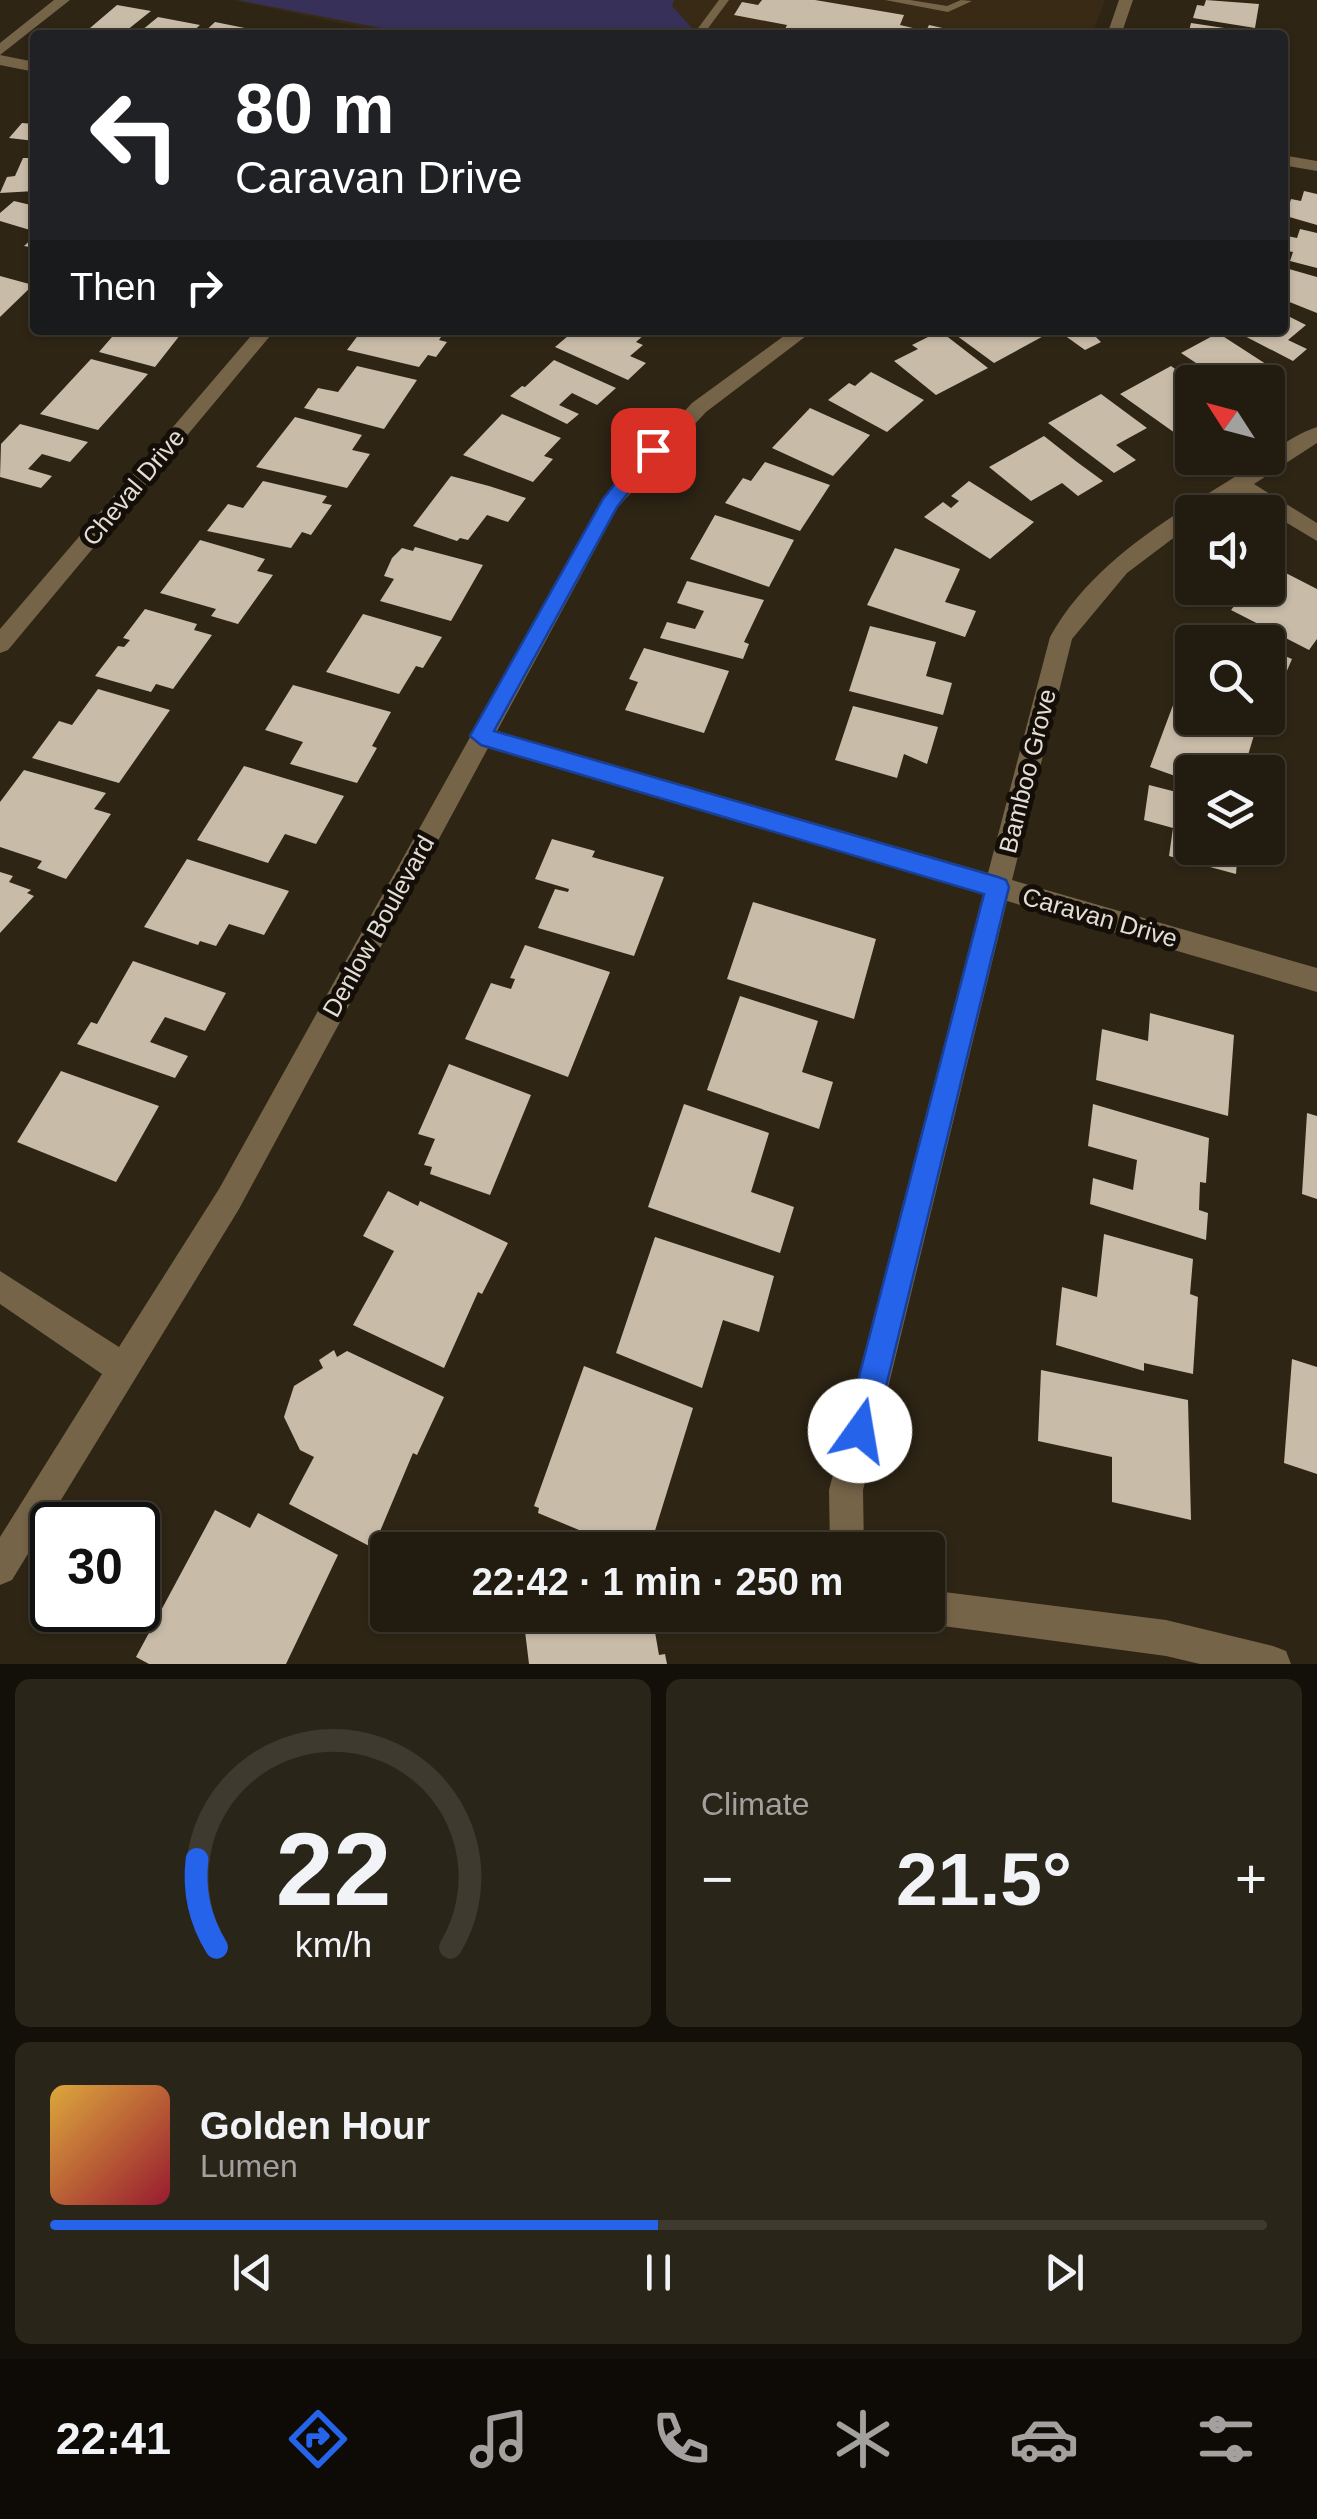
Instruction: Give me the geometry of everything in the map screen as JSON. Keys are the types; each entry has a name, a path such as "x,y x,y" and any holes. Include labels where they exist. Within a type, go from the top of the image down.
{"street":[{"path":"0,50 63,0"},
{"path":"1116,30 1126,0"},
{"path":"0,60 30,67"},
{"path":"1288,161 1317,166"},
{"name":"Cheval Drive","path":"0,644 262,335"},
{"name":"Denlow Boulevard","path":"0,1568 228,1200 620,490 694,409 758,358 797,335"},
{"name":"Bamboo Grove","path":"1223,495 1317,434"},
{"path":"1240,484 1317,533"},
{"name":"Bamboo Grove","path":"846,1532 846,1490 1061,637 1090,594 1126,559 1175,527"},
{"name":"Caravan Drive","path":"481,736 1317,980"},
{"path":"0,1286 123,1369"},
{"path":"945,1609 1166,1638 1273,1664"}],"lane":[{"path":"702,30 724,0"},
{"path":"890,0 948,9 967,2"}],"shaded area":[{"path":"231,0 1105,0 1094,30 373,30"},
{"path":"238,0 674,0 672,6 692,28 692,30 391,30"}],"building":[{"path":"762,0 815,0 904,15 900,25 922,30 784,30 787,25 734,15 742,2 758,5"},
{"path":"1206,0 1259,4 1255,28 1193,18 1197,5 1204,6"},
{"path":"117,5 151,11 127,30 88,30"},
{"path":"158,17 200,25 194,30 142,30"},
{"path":"215,22 255,30 206,30"},
{"path":"1191,23 1237,30 1189,30"},
{"path":"22,123 30,124 30,140 9,138"},
{"path":"23,158 30,158 30,191 0,193 7,177 15,176"},
{"path":"1304,191 1317,194 1317,225 1288,217 1291,199 1301,201"},
{"path":"14,201 30,205 30,230 0,221 0,213"},
{"path":"1300,229 1317,233 1317,268 1290,261 1293,252 1288,251 1288,236 1297,238"},
{"path":"1288,269 1317,277 1317,313 1288,301"},
{"path":"0,276 30,284 30,288 0,317"},
{"path":"1288,316 1306,325 1288,340 1307,349 1293,361 1243,335 1288,335"},
{"path":"114,335 180,335 155,367 99,352"},
{"path":"358,335 442,335 439,340 447,342 436,357 428,355 419,367 347,350"},
{"path":"569,335 644,335 636,342 643,345 630,356 646,363 628,380 555,347"},
{"path":"932,335 945,335 988,368 936,395 894,361 918,349 912,345"},
{"path":"956,335 1045,335 994,363"},
{"path":"1064,335 1094,335 1101,342 1085,350"},
{"path":"1221,335 1267,365 1199,365 1181,353"},
{"path":"91,359 148,374 98,430 40,414"},
{"path":"554,360 616,388 597,405 572,393 559,405 579,414 567,424 510,396"},
{"path":"357,366 417,380 384,429 304,408 318,388 338,392"},
{"path":"1171,366 1175,369 1175,433 1120,394"},
{"path":"871,372 924,400 887,432 828,400 849,383 855,386"},
{"path":"1101,394 1147,428 1116,445 1136,460 1114,473 1048,423"},
{"path":"810,408 870,435 833,476 772,448"},
{"path":"502,414 561,438 544,456 553,459 533,482 463,455"},
{"path":"295,417 362,435 352,450 370,454 347,488 256,467"},
{"path":"20,424 88,442 70,462 42,454 28,469 52,476 41,488 0,477 1,444"},
{"path":"1044,436 1103,481 1078,496 1062,483 1031,501 989,467"},
{"path":"765,462 830,485 800,531 725,503 743,478 751,481"},
{"path":"451,476 526,498 508,522 487,515 468,540 457,541 413,526"},
{"path":"263,481 327,496 322,503 332,505 311,535 302,532 291,548 207,531 228,504 243,508"},
{"path":"969,481 1034,522 990,559 924,517 943,502 951,508 959,501 951,496"},
{"path":"715,515 794,540 769,587 690,559"},
{"path":"200,540 265,559 257,571 273,575 238,624 211,616 216,609 160,593"},
{"path":"415,547 483,565 451,621 380,601 394,579 384,576 392,558 402,548 413,551"},
{"path":"895,548 960,569 945,602 976,611 965,637 867,605"},
{"path":"1285,573 1317,589 1317,639 1309,650 1285,638 1285,625 1260,625 1231,610 1235,605 1285,605"},
{"path":"687,581 764,600 744,642 749,644 743,659 660,638 667,622 695,629 704,611 677,603"},
{"path":"145,609 197,624 194,630 212,635 173,689 156,684 151,692 95,676 118,646 124,647 130,640 123,638"},
{"path":"363,614 442,637 423,668 416,666 399,694 326,672"},
{"path":"870,626 936,642 926,676 952,683 943,715 849,691"},
{"path":"644,648 729,671 704,733 625,710 638,682 629,679"},
{"path":"1285,656 1292,659 1285,673"},
{"path":"293,685 391,712 357,783 290,764 303,742 265,730"},
{"path":"98,689 170,710 119,783 32,758 59,721 72,725"},
{"path":"1175,700 1175,735 1254,735 1248,755 1175,755 1175,776 1150,767"},
{"path":"853,706 938,727 927,764 904,754 897,778 835,760"},
{"path":"244,766 344,796 316,844 285,834 268,863 197,840"},
{"path":"24,770 106,793 94,809 111,814 66,879 37,868 42,861 0,847 0,802"},
{"path":"1149,785 1175,792 1175,858 1169,856 1173,828 1144,820"},
{"path":"552,839 595,851 592,857 664,877 634,956 538,928 555,889 569,889 535,879"},
{"path":"187,859 289,891 264,935 229,924 216,946 200,941 198,945 144,927"},
{"path":"1202,865 1237,865 1236,874"},
{"path":"0,872 13,876 9,882 31,890 27,893 34,896 0,933"},
{"path":"753,902 876,939 854,1019 727,979"},
{"path":"525,945 610,972 568,1077 465,1039 491,983 511,989 515,979 510,978"},
{"path":"133,961 226,993 205,1031 165,1017 150,1042 188,1056 175,1078 77,1044 91,1022 97,1024"},
{"path":"740,996 818,1021 802,1072 833,1082 819,1129 707,1090"},
{"path":"1150,1013 1234,1035 1228,1116 1096,1080 1102,1029 1148,1041"},
{"path":"449,1064 531,1095 490,1195 430,1174 432,1167 424,1165 435,1139 418,1134"},
{"path":"61,1071 159,1106 116,1182 17,1142"},
{"path":"684,1104 769,1133 751,1192 794,1207 780,1253 648,1207"},
{"path":"1093,1104 1209,1138 1206,1183 1200,1182 1199,1210 1208,1213 1206,1240 1090,1204 1093,1178 1133,1190 1137,1160 1088,1146"},
{"path":"1307,1113 1317,1116 1317,1199 1302,1194"},
{"path":"388,1191 418,1206 420,1201 508,1243 482,1294 478,1292 444,1368 353,1325 394,1251 363,1236"},
{"path":"1104,1234 1193,1259 1190,1294 1198,1297 1193,1374 1144,1363 1144,1371 1056,1345 1062,1287 1097,1297"},
{"path":"655,1237 774,1276 759,1332 723,1320 702,1388 616,1353"},
{"path":"334,1350 337,1357 347,1351 444,1397 417,1455 413,1453 380,1532 370,1532 370,1546 289,1504 314,1457 300,1450 284,1417 294,1386 323,1368 319,1360"},
{"path":"1292,1359 1317,1367 1317,1474 1284,1463"},
{"path":"584,1366 693,1408 655,1532 584,1532 538,1513 539,1508 534,1506"},
{"path":"1041,1370 1188,1400 1191,1520 1112,1502 1112,1457 1038,1441"},
{"path":"215,1510 250,1528 258,1513 338,1555 286,1664 149,1664 136,1657 149,1632 160,1632 160,1612"},
{"path":"525,1632 655,1632 659,1655 665,1654 667,1664 529,1664"}],"route":[{"path":"653,450 610,503 481,736 998,887 860,1431"}]}
